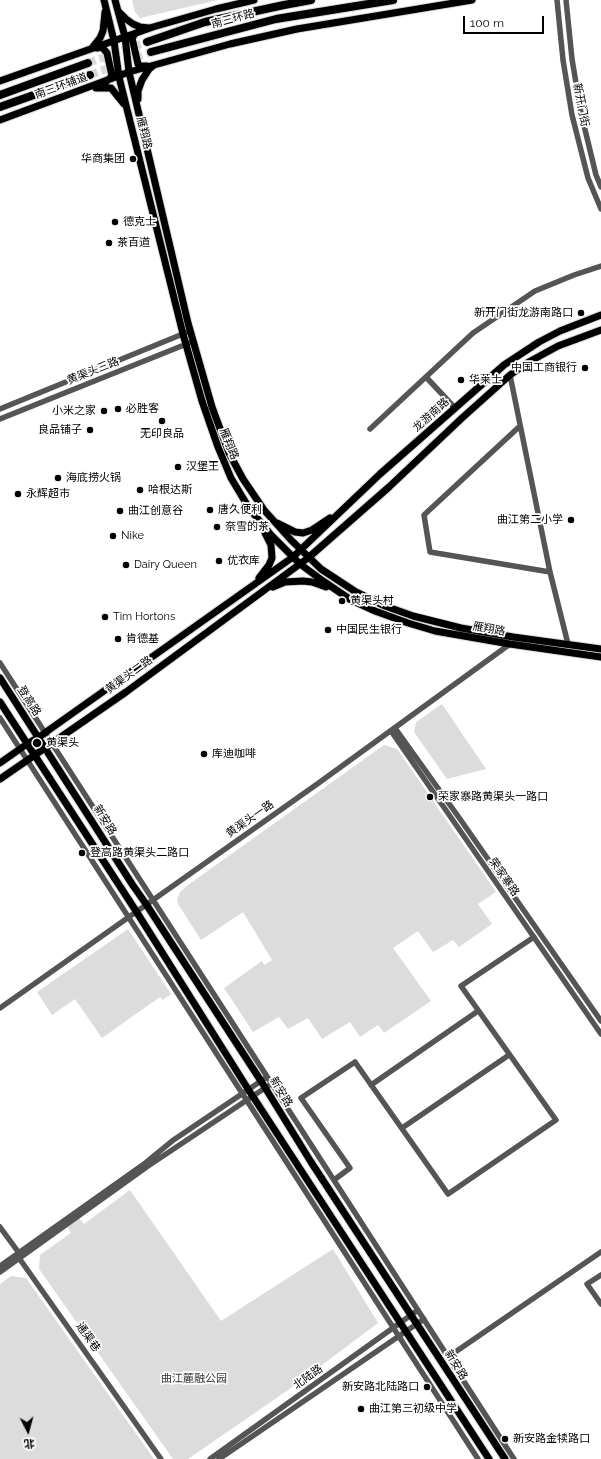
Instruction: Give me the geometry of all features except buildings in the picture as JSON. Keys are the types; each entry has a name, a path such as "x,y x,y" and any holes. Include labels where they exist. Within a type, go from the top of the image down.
{"highway":[{"name":"南三环路","path":"147,42 205,22 284,4 311,0"},
{"name":"南三环路","path":"151,52 276,19 393,0"},
{"path":"0,95 88,63"},
{"path":"0,108 90,75"}],"main road":[{"name":"雁翔路","path":"115,0 125,37 129,72 190,331 190,342 202,401 218,447 235,486 245,503 260,522 300,564 361,605 408,623 441,632 601,658"},
{"path":"0,81 153,27 254,0"},
{"name":"南三环辅道","path":"0,120 129,72 230,44 272,34 472,0"},
{"name":"雁翔路","path":"105,3 114,41 119,77 127,111 183,334 190,342 224,443 243,479 273,520 300,550 321,569 356,592 385,606 445,625 482,632 601,649"},
{"path":"92,49 100,38 104,24 105,3"},
{"path":"117,8 126,19 133,24 146,28 153,27"},
{"path":"135,34 132,38 138,64 140,66 148,66"},
{"path":"92,49 102,47 107,52 112,76 107,81"},
{"path":"140,117 138,95 140,86 149,69 158,64"},
{"path":"84,89 104,87 111,88 120,98 127,111"},
{"name":"龙游南路","path":"293,557 329,524 337,514 504,365 520,353 560,331 601,315"},
{"name":"龙游南路","path":"308,558 389,487 510,375 527,363 558,346 601,330"},
{"path":"273,520 291,531 303,533 312,530 337,514"},
{"path":"252,586 269,565 272,558 271,545 260,522"},
{"name":"黄渠头二路","path":"0,763 42,735 293,557"},
{"name":"黄渠头二路","path":"0,779 126,692 308,558"},
{"path":"261,592 286,582 303,580 339,591"},
{"name":"登高路","path":"0,678 42,735"},
{"path":"0,702 136,911 245,1091 406,1331 489,1459"},
{"name":"新安路","path":"42,735 132,884 261,1081 504,1459"}],"street":[{"name":"新开门街","path":"557,0 563,60 572,115 588,178 601,210"},
{"name":"新开门街","path":"566,0 572,59 581,113 596,175 601,187"},
{"path":"370,429 473,334 534,291 601,266"},
{"name":"黄渠头三路","path":"0,409 190,331"},
{"name":"黄渠头三路","path":"0,419 190,342"},
{"path":"510,375 550,572 568,644"},
{"path":"426,377 455,408"},
{"path":"520,426 424,514 430,552 550,572"},
{"name":"黄渠头一路","path":"0,1008 393,730 510,644"},
{"path":"0,663 42,735"},
{"path":"0,718 245,1091"},
{"name":"荣家寨路","path":"393,730 601,1034"},
{"name":"荣家寨路","path":"393,730 464,825 601,1022"},
{"path":"49,746 153,899 514,1459"},
{"path":"334,1180 350,1168 302,1098 355,1062 448,1194 556,1120 461,986 534,937"},
{"path":"371,1085 478,1011"},
{"path":"402,1128 509,1055"},
{"path":"0,1272 19,1256 144,1164 172,1141 268,1077"},
{"path":"0,1266 19,1256 148,1166 272,1083"},
{"path":"250,1097 399,1336 478,1459"},
{"name":"通渠巷","path":"0,1226 19,1256 161,1459"},
{"path":"448,1357 601,1252"},
{"path":"601,1275 587,1284 601,1304"},
{"name":"北陆路","path":"210,1459 418,1310"},
{"name":"北陆路","path":"219,1459 424,1319"}],"green space":[{"path":"132,0 218,0 140,18 135,12"},
{"path":"442,704 486,769 447,779 414,732 416,722"},
{"path":"384,745 397,749 496,892 478,904 492,924 459,947 453,940 433,952 418,931 393,948 431,1001 384,1033 378,1025 360,1037 350,1022 322,1039 308,1018 288,1029 279,1017 253,1032 224,988 262,961 264,965 272,960 243,912 201,940 178,904 177,900 180,892"},
{"path":"128,929 171,994 163,1000 160,997 102,1038 75,999 52,1015 37,992"},
{"name":"曲江麓融公园","path":"130,1190 221,1321 333,1249 378,1323 294,1386 188,1459 173,1459 39,1269 40,1255 71,1233 66,1225 78,1217 84,1224"},
{"path":"11,1276 26,1278 154,1459 0,1459 0,1284"}],"tunnel":[{"path":"88,63 147,42"},
{"path":"90,75 151,52"}],"place":[{"name":"华商集团","path":"133,159"},
{"name":"德克士","path":"115,222"},
{"name":"茶百道","path":"109,243"},
{"name":"新开门街龙游南路口","path":"581,313"},
{"name":"中国工商银行","path":"585,368"},
{"name":"华莱士","path":"461,380"},
{"name":"必胜客","path":"118,409"},
{"name":"小米之家","path":"104,411"},
{"name":"无印良品","path":"162,421"},
{"name":"良品铺子","path":"90,430"},
{"name":"汉堡王","path":"178,467"},
{"name":"海底捞火锅","path":"58,478"},
{"name":"哈根达斯","path":"140,490"},
{"name":"永辉超市","path":"18,494"},
{"name":"唐久便利","path":"210,510"},
{"name":"曲江创意谷","path":"120,511"},
{"name":"曲江第二小学","path":"571,520"},
{"name":"奈雪的茶","path":"217,527"},
{"name":"Nike","path":"113,536"},
{"name":"优衣库","path":"219,561"},
{"name":"Dairy Queen","path":"126,565"},
{"name":"黄渠头村","path":"342,601"},
{"name":"Tim Hortons","path":"105,617"},
{"name":"中国民生银行","path":"328,630"},
{"name":"肯德基","path":"118,639"},
{"name":"黄渠头","path":"37,743"},
{"name":"库迪咖啡","path":"204,754"},
{"name":"荣家寨路黄渠头一路口","path":"430,797"},
{"name":"登高路黄渠头二路口","path":"82,853"},
{"name":"新安路北陆路口","path":"427,1387"},
{"name":"曲江第三初级中学","path":"361,1409"},
{"name":"新安路金犊路口","path":"505,1439"}]}
